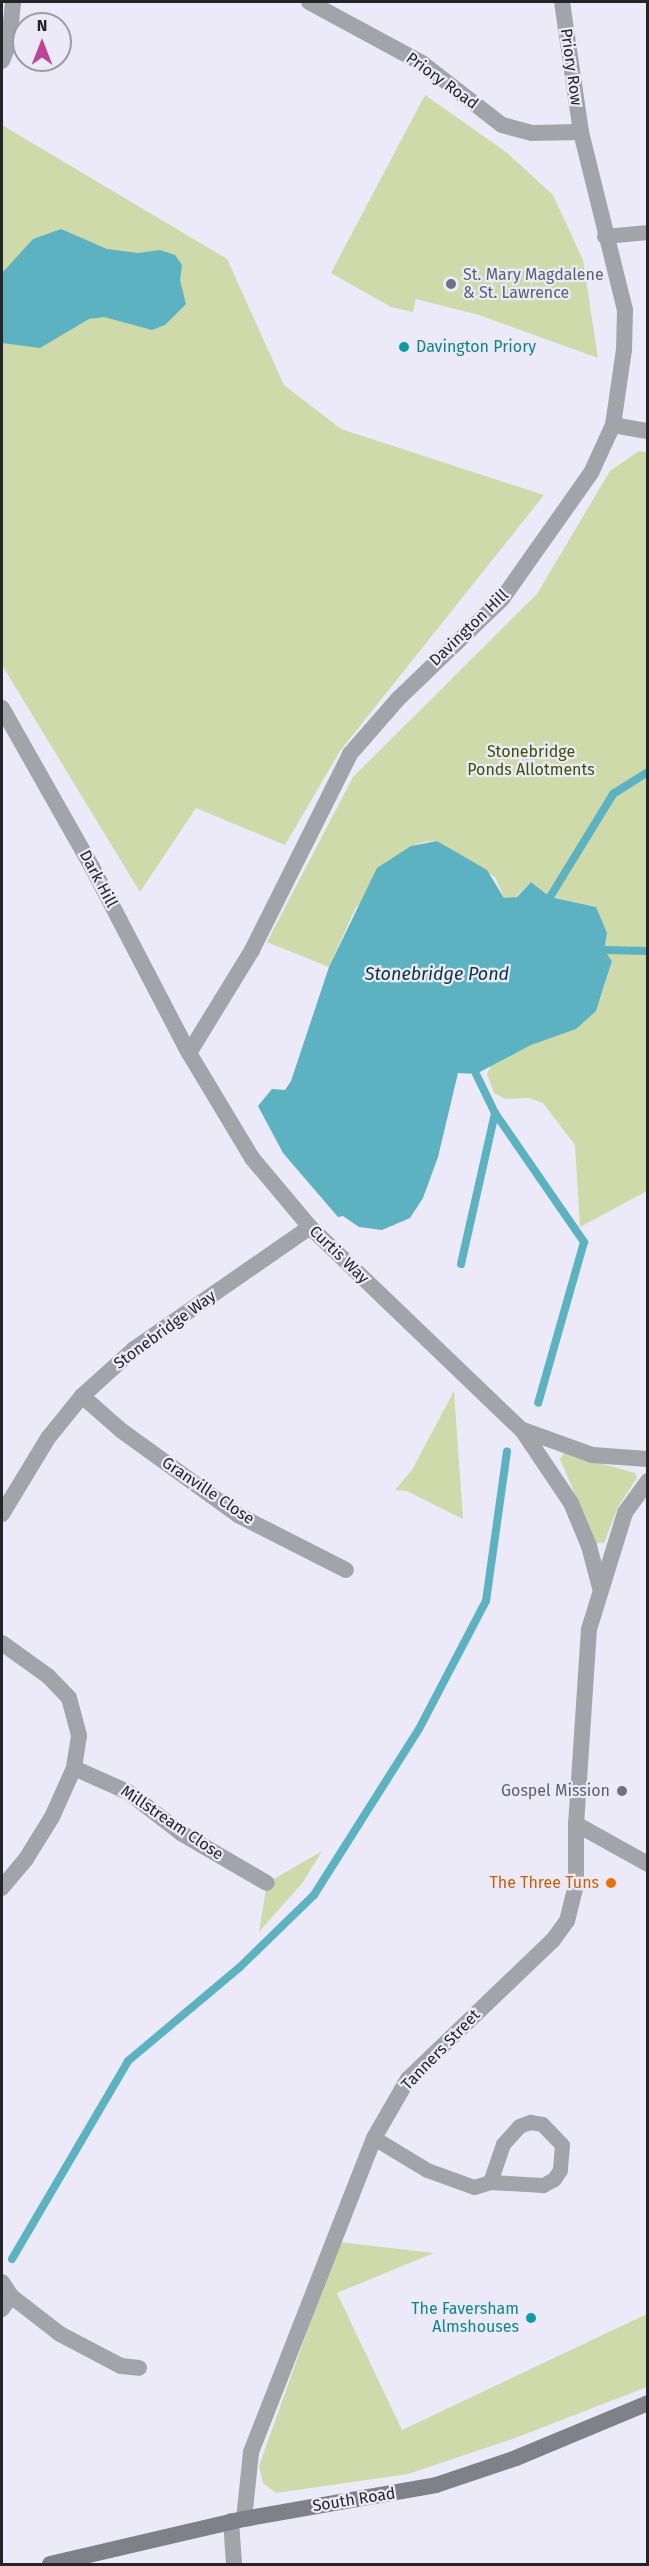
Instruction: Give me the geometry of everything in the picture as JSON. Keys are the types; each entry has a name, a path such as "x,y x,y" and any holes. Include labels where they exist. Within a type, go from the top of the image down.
{"main road":[{"name":"South Road","path":"50,2565 238,2520 436,2485 516,2458 648,2403"}],"street":[{"path":"2,61 9,43 13,2"},
{"name":"Priory Road","path":"309,2 422,63 502,125 532,134 581,132"},
{"name":"Priory Row","path":"562,2 581,132"},
{"name":"Davington Hill","path":"189,1053 252,950 350,754 398,699 502,599 591,473 613,424 624,350 625,310 604,236 581,132"},
{"path":"613,424 648,431"},
{"name":"Dark Hill","path":"2,708 92,867 189,1053"},
{"name":"Curtis Way","path":"189,1053 252,1158 310,1227 522,1430"},
{"name":"Stonebridge Way","path":"2,1514 48,1438 82,1396 134,1349 310,1227"},
{"name":"Granville Close","path":"82,1396 122,1431 238,1515 346,1570"},
{"path":"522,1430 592,1455 648,1459"},
{"path":"522,1430 571,1503 589,1546 600,1588"},
{"name":"Tanners Street","path":"234,2565 238,2520 251,2452 374,2138 408,2079 553,1940 567,1921 576,1886 576,1824 589,1629 625,1513 648,1481"},
{"path":"2,1643 48,1676 69,1698 79,1736 74,1768 46,1825 2,1888"},
{"name":"Millstream Close","path":"74,1768 128,1792 181,1833 267,1883"},
{"path":"576,1824 648,1864"},
{"path":"5,2296 60,2334 121,2366 139,2368"}],"lane":[{"path":"604,236 648,232"},
{"path":"374,2138 453,2181 474,2187 490,2182 543,2185 560,2170 562,2145 542,2124 530,2122 519,2126 503,2144 490,2182"}],"green space":[{"path":"425,95 506,152 553,195 583,260 598,358 479,315 416,299 413,312 391,307 331,273"},
{"path":"2,125 227,259 284,385 341,429 544,495 340,751 285,845 196,808 140,892 2,665"},
{"name":"Stonebridge Ponds Allotments","path":"639,451 647,452 647,1191 580,1227 575,1145 543,1103 529,1098 505,1099 494,1093 487,1074 491,1065 531,1045 600,1000 612,961 604,950 606,933 596,907 550,897 531,882 511,901 504,898 495,877 437,841 424,842 411,846 355,909 329,967 267,942 353,777 537,594 610,471"},
{"path":"454,1391 463,1519 407,1491 395,1490 412,1470"},
{"path":"564,1453 635,1473 637,1478 618,1507 604,1543 596,1543 560,1459"},
{"path":"322,1851 303,1882 259,1932 267,1883"},
{"path":"339,2242 434,2253 337,2293 402,2430 647,2314 647,2387 515,2438 408,2474 276,2493 263,2483 259,2466"}],"water":[{"path":"61,229 107,249 138,253 160,250 175,255 182,265 180,280 186,304 165,325 152,330 104,317 89,319 40,348 2,343 2,273 33,239"},
{"name":"Stonebridge Pond","path":"437,841 487,870 504,898 517,897 531,882 550,897 596,907 607,933 604,950 612,961 596,1011 576,1029 531,1045 476,1074 458,1073 438,1157 423,1198 410,1218 382,1230 359,1227 343,1216 338,1217 283,1153 258,1106 272,1089 285,1090 291,1081 329,967 377,868 411,846"}],"waterway":[{"path":"550,897 613,794 648,772"},
{"path":"604,950 648,951"},
{"path":"461,1264 495,1113 476,1074"},
{"path":"495,1113 584,1242 538,1403"},
{"path":"12,2259 128,2061 240,1967 314,1895 419,1729 486,1601 507,1451"}],"place":[{"name":"St. Mary Magdalene & St. Lawrence","path":"451,284"},
{"name":"Davington Priory","path":"404,347"},
{"name":"Gospel Mission","path":"622,1791"},
{"name":"The Three Tuns","path":"611,1883"},
{"name":"The Faversham Almshouses","path":"531,2318"}]}
